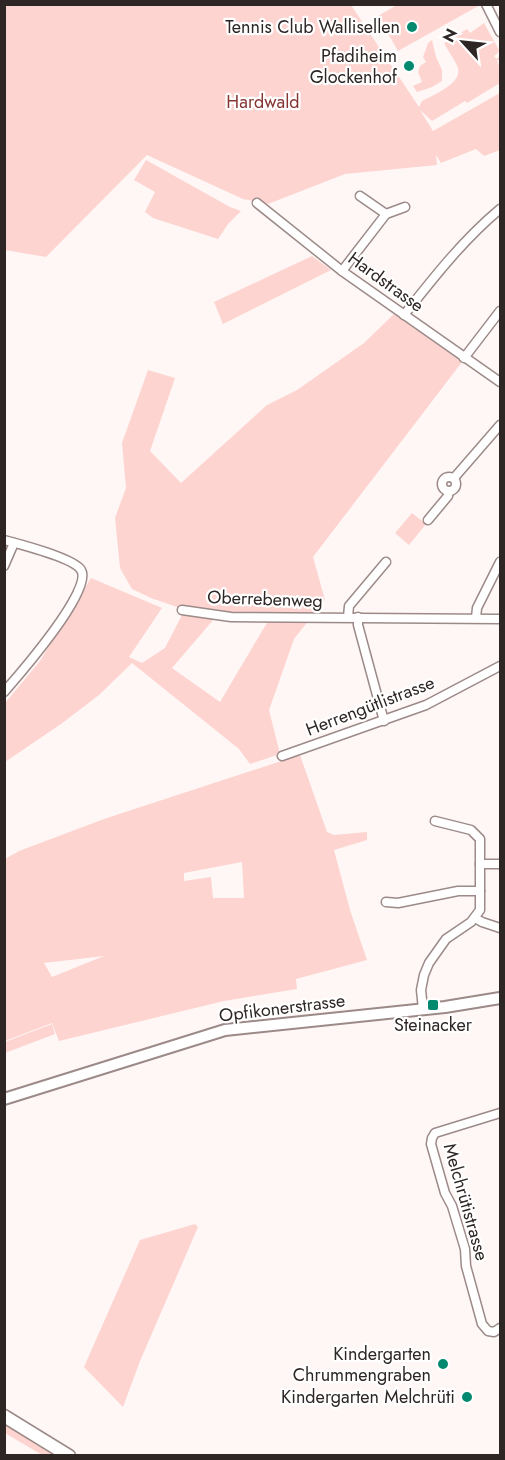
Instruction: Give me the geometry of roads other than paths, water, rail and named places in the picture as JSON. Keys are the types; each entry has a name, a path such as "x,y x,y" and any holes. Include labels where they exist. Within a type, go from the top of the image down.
{"main road":[{"path":"4,1416 69,1455"}],"street":[{"path":"486,4 501,32"},
{"path":"360,196 386,214"},
{"name":"Hardstrasse","path":"257,204 342,271 501,382"},
{"path":"342,271 386,214 405,207"},
{"path":"404,315 455,251 501,209"},
{"path":"464,358 501,311"},
{"path":"428,520 448,496 449,491 442,486 442,481 448,476 454,478 501,424"},
{"path":"4,540 40,550 73,563 84,575 80,587 59,623 28,665 4,692"},
{"path":"4,566 14,543"},
{"name":"Oberrebenweg","path":"348,618 349,606 386,562"},
{"path":"476,618 477,608 501,562"},
{"name":"Oberrebenweg","path":"182,610 231,617 501,619"},
{"path":"358,617 358,625 384,721"},
{"name":"Herrengütlistrasse","path":"282,756 426,705 501,666"},
{"path":"423,1009 421,990 429,963 446,939 476,918 480,910 480,839 471,830 435,821"},
{"path":"480,864 501,864"},
{"path":"386,902 398,903 458,891 480,891"},
{"path":"476,918 501,928"},
{"name":"Opfikonerstrasse","path":"4,1099 225,1030 423,1009 501,998"},
{"name":"Melchrütistrasse","path":"501,1113 435,1133 431,1144 465,1249 466,1266 483,1324 488,1331 494,1332 501,1328"}],"place":[{"name":"Tennis Club Wallisellen","path":"412,27"},
{"name":"Pfadiheim Glockenhof","path":"409,66"},
{"name":"Steinacker","path":"433,1005"},
{"name":"Kindergarten Chrummengraben","path":"443,1364"},
{"name":"Kindergarten Melchrüti","path":"467,1397"}],"park label":[{"name":"Hardwald","path":"263,102"}]}
